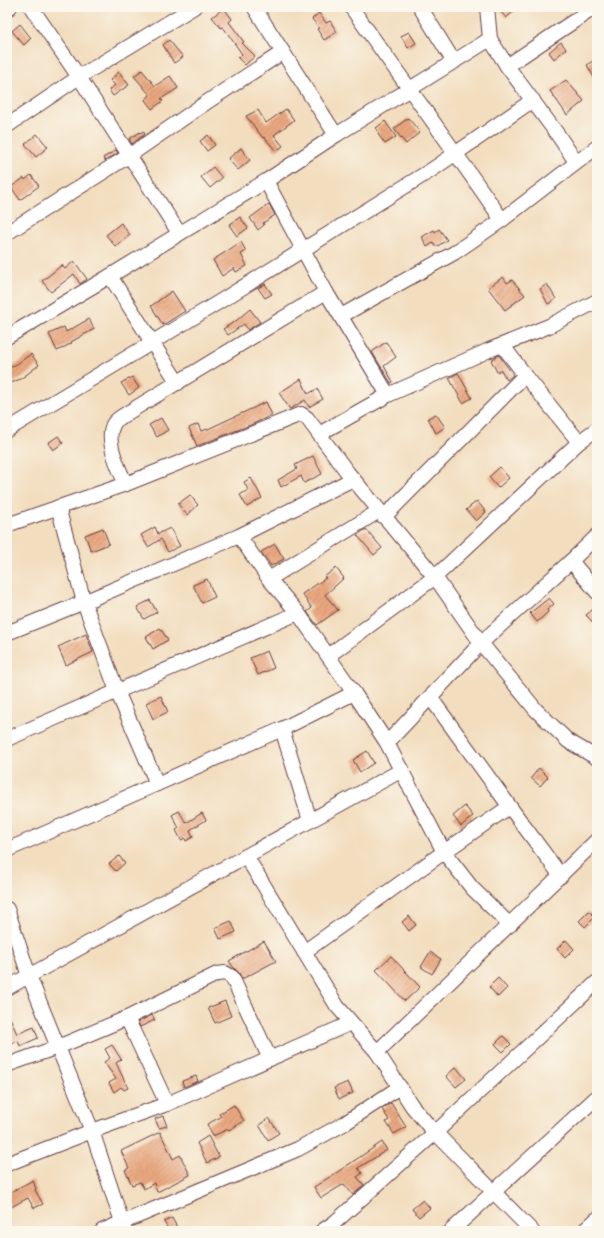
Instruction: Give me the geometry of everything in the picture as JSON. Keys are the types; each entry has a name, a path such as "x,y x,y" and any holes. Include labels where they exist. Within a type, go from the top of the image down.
{"street":[{"path":"31,7 79,77 179,233"},
{"path":"7,126 79,77 194,7"},
{"path":"254,7 336,135"},
{"path":"351,7 409,90 456,153 502,220"},
{"path":"420,7 454,62"},
{"path":"487,7 490,39 507,66 533,100 576,162"},
{"path":"507,66 595,7"},
{"path":"7,337 266,181 336,135 490,39"},
{"path":"7,233 130,155 206,102 283,52"},
{"path":"7,430 303,250 456,153 533,100"},
{"path":"341,316 454,252 502,220 597,147"},
{"path":"266,181 326,292 388,395"},
{"path":"110,276 178,383"},
{"path":"126,484 114,458 111,433 114,423 124,415 326,292"},
{"path":"319,434 388,395 549,326 597,301"},
{"path":"503,346 579,442"},
{"path":"269,579 381,514 525,375"},
{"path":"7,525 126,484 301,414 307,418 353,480 435,577 481,644 536,710 568,741 597,758"},
{"path":"328,656 435,577 579,442 597,429"},
{"path":"7,633 239,536 353,480"},
{"path":"58,507 84,602 117,691 157,784"},
{"path":"239,536 269,579 298,613 354,693 402,770 444,852 472,888 510,925"},
{"path":"386,743 481,644 572,561 597,536"},
{"path":"572,561 597,592"},
{"path":"7,739 298,613"},
{"path":"7,850 282,729 354,693"},
{"path":"430,696 509,807 561,876"},
{"path":"282,729 310,821"},
{"path":"7,988 402,770"},
{"path":"304,952 509,807"},
{"path":"377,1052 596,842"},
{"path":"246,856 337,1006 377,1052 412,1106 532,1231"},
{"path":"7,909 29,976 92,1131 123,1227"},
{"path":"7,1065 58,1047 127,1018 217,974 225,974 232,977 270,1059"},
{"path":"322,1231 334,1223 436,1132 597,982"},
{"path":"127,1018 167,1104"},
{"path":"7,1164 167,1104 352,1023"},
{"path":"102,1231 123,1227 298,1149 345,1123 400,1087"},
{"path":"451,1231 493,1191 597,1098"},
{"path":"584,1231 597,1219"}],"building":[{"path":"497,7 519,7 506,18"},
{"path":"224,8 232,19 229,22 244,42 242,43 255,56 245,65 238,58 242,54 223,27 221,28 212,17"},
{"path":"319,13 326,23 330,21 337,32 324,40 317,29 319,28 312,19"},
{"path":"20,24 31,38 24,45 12,31"},
{"path":"409,32 416,43 408,48 401,36"},
{"path":"169,40 183,57 174,63 163,45"},
{"path":"561,42 566,49 554,59 549,52"},
{"path":"597,58 597,83 587,65"},
{"path":"142,70 155,86 170,76 178,88 161,99 163,101 152,109 145,100 150,95 134,76"},
{"path":"119,72 129,85 113,96 109,90 115,85 110,80"},
{"path":"566,80 584,101 567,115 550,91"},
{"path":"286,109 294,120 274,135 283,146 276,151 264,137 263,138 246,116 258,110 266,123"},
{"path":"408,118 420,132 406,144 394,129"},
{"path":"385,121 396,137 385,144 376,128"},
{"path":"143,131 145,134 132,144 129,139"},
{"path":"37,134 48,147 36,157 25,144"},
{"path":"208,135 215,145 207,151 200,141"},
{"path":"241,148 250,160 238,170 228,159"},
{"path":"116,150 118,153 105,161 103,158"},
{"path":"213,167 222,178 210,188 201,177"},
{"path":"31,175 39,186 20,200 11,187 24,178 25,180"},
{"path":"269,204 275,215 263,223 264,225 258,230 250,218"},
{"path":"240,217 248,228 237,236 229,225"},
{"path":"121,223 130,235 115,246 106,235"},
{"path":"439,229 447,240 436,247 433,243 427,247 422,237 434,230 435,232"},
{"path":"241,242 246,251 241,254 247,266 236,272 234,268 222,276 213,260"},
{"path":"74,261 87,279 80,284 74,274 51,292 42,281 62,265 65,269"},
{"path":"503,277 507,283 512,280 525,295 505,310 488,288"},
{"path":"265,284 272,294 265,298 258,288"},
{"path":"547,284 556,299 548,304 540,289"},
{"path":"172,291 185,311 163,325 151,306"},
{"path":"250,309 260,322 248,330 244,324 228,335 223,329"},
{"path":"89,319 94,329 57,351 49,334 64,327 66,332"},
{"path":"386,342 396,357 384,366 393,382 391,383 372,352"},
{"path":"31,354 39,365 22,378 7,385 7,369"},
{"path":"499,355 513,375 507,380 501,370 497,372 491,360"},
{"path":"458,373 472,398 463,403 449,378"},
{"path":"132,377 139,388 129,395 121,383"},
{"path":"301,379 308,394 317,389 323,399 309,407 305,400 290,409 279,393"},
{"path":"266,402 272,415 197,446 189,428 198,424 201,431 208,429"},
{"path":"436,414 445,427 436,433 428,418"},
{"path":"161,418 168,430 157,437 149,425"},
{"path":"58,436 63,443 53,450 48,443"},
{"path":"313,456 322,474 304,483 301,476 281,487 278,480 297,469 295,465"},
{"path":"500,467 509,478 498,488 489,477"},
{"path":"251,478 262,498 247,507 240,495 248,490 244,482"},
{"path":"190,495 198,505 187,515 178,504"},
{"path":"477,501 486,512 476,521 466,510"},
{"path":"155,527 158,534 170,528 180,546 168,552 161,539 148,547 141,535"},
{"path":"103,528 109,544 91,551 85,535"},
{"path":"366,529 382,548 374,555 357,535"},
{"path":"275,544 284,559 271,566 261,552"},
{"path":"336,568 344,578 325,595 338,610 317,625 307,612 312,608 302,594 326,578 324,577"},
{"path":"207,579 215,597 202,603 193,585"},
{"path":"549,598 554,604 537,622 530,613"},
{"path":"150,600 157,612 144,619 137,607"},
{"path":"597,606 597,627 586,615"},
{"path":"160,628 168,640 153,649 146,637"},
{"path":"86,634 93,652 66,665 58,647"},
{"path":"267,651 274,668 258,675 250,658"},
{"path":"161,696 168,712 153,719 146,703"},
{"path":"367,751 374,763 360,772 353,760"},
{"path":"539,768 548,777 540,786 531,778"},
{"path":"465,806 473,816 461,826 453,816"},
{"path":"179,811 186,823 202,813 206,820 190,830 193,837 186,841 185,838 181,840 176,830 179,828 172,815"},
{"path":"119,856 125,863 116,871 109,864"},
{"path":"589,911 595,917 585,927 579,921"},
{"path":"409,916 416,925 409,931 402,922"},
{"path":"231,921 236,932 220,939 215,928"},
{"path":"566,940 574,949 565,958 557,949"},
{"path":"264,941 276,961 242,979 229,961"},
{"path":"430,952 441,959 432,974 421,967"},
{"path":"391,956 420,987 405,1001 376,970"},
{"path":"498,978 507,988 498,997 489,987"},
{"path":"225,1001 231,1016 215,1023 208,1008"},
{"path":"7,1011 17,1034 34,1027 38,1038 20,1046 18,1041 9,1044 7,1040"},
{"path":"152,1015 155,1020 140,1027 138,1022"},
{"path":"503,1036 511,1044 503,1052 495,1044"},
{"path":"112,1045 121,1059 116,1063 128,1088 124,1090 121,1087 114,1092 109,1083 116,1079 104,1062 110,1058 105,1049"},
{"path":"456,1067 466,1079 456,1087 446,1076"},
{"path":"196,1076 198,1081 184,1087 182,1081"},
{"path":"348,1082 353,1093 339,1099 334,1088"},
{"path":"391,1103 406,1127 394,1134 386,1122 389,1120 382,1109"},
{"path":"234,1105 244,1121 229,1130 228,1129 213,1136 207,1124 221,1117 219,1114"},
{"path":"163,1116 167,1126 159,1128 155,1119"},
{"path":"269,1118 279,1133 268,1140 259,1125"},
{"path":"160,1132 173,1159 180,1155 190,1175 157,1192 154,1183 144,1189 140,1182 132,1185 125,1170 129,1168 121,1151"},
{"path":"208,1136 219,1157 207,1163 197,1143"},
{"path":"382,1142 387,1150 358,1168 362,1173 357,1177 364,1185 353,1195 344,1184 321,1198 314,1187"},
{"path":"33,1180 35,1190 43,1204 34,1208 28,1198 11,1207 7,1200 7,1194"},
{"path":"423,1200 430,1208 419,1217 412,1209"},
{"path":"172,1218 179,1231 169,1231 164,1222"}]}
